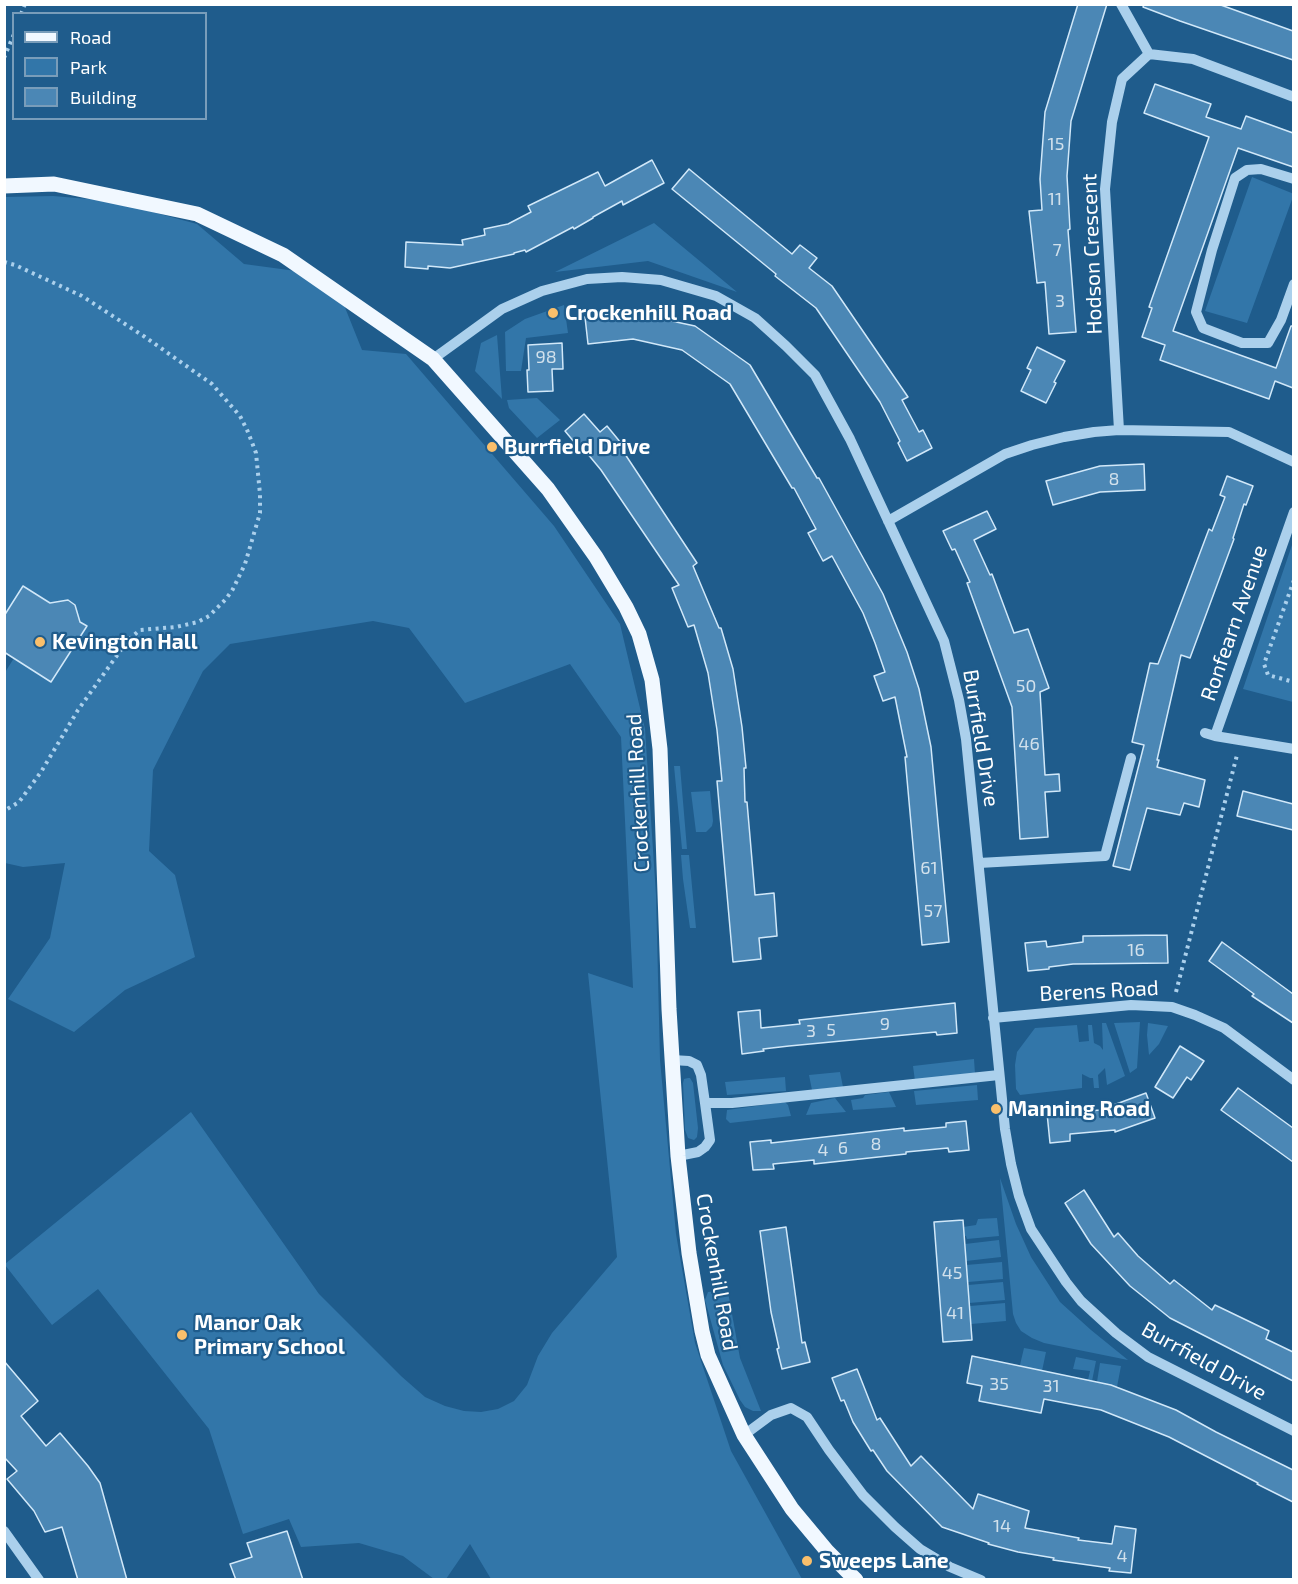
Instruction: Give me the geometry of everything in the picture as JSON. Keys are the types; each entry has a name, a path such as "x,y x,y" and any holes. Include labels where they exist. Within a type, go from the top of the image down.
{"main road":[{"name":"Crockenhill Road","path":"4,186 54,184 197,214 283,255 433,359 548,489 596,556 639,634 652,680 660,749 678,1156 689,1253 708,1355 744,1435 792,1509 808,1530 856,1580"}],"street":[{"path":"1121,4 1149,54 1193,59 1293,97"},
{"name":"Hodson Crescent","path":"1119,430 1105,189 1112,122 1122,79 1149,54"},
{"path":"1293,179 1261,169 1246,170 1235,178 1212,250 1196,312 1203,328 1242,343 1268,343 1281,320 1293,284"},
{"name":"Burrfield Drive","path":"433,359 502,309 542,291 587,279 621,277 661,280 716,296 755,318 815,375 850,439 944,641 959,700 966,739 1005,1129 1011,1164 1031,1229 1081,1301 1116,1333 1148,1357 1293,1431"},
{"path":"888,521 1005,454 1064,437 1119,430 1228,432 1293,462"},
{"name":"Ronfearn Avenue","path":"1241,739 1210,735 1293,512"},
{"path":"1241,739 1293,749"},
{"path":"979,863 1105,856 1131,758"},
{"name":"Berens Road","path":"993,1018 1131,1005 1172,1007 1224,1028 1293,1080"},
{"path":"672,1060 689,1061 697,1065 701,1075 710,1140 698,1152 678,1156"},
{"path":"705,1103 732,1103 999,1075"},
{"path":"744,1435 771,1414 791,1408 807,1417 863,1495 895,1527 920,1549 950,1567 981,1580"},
{"path":"4,1531 39,1580"}],"path":[{"path":"4,58 12,39"},
{"path":"4,262 82,296 212,384 240,416 256,453 260,513 245,564 226,599 209,616 198,621 176,627 140,630 128,640 78,710 41,772 19,802 4,811"},
{"path":"1293,580 1264,664 1268,675 1293,682"},
{"path":"1172,1007 1241,739"}],"green space":[{"path":"1252,177 1294,194 1247,323 1205,311"},
{"path":"53,196 112,201 197,224 244,264 296,271 344,305 362,350 406,354 554,526 620,624 645,729 656,895 660,1060 676,1234 695,1343 731,1451 802,1579 491,1579 470,1544 446,1579 434,1579 403,1556 359,1543 301,1547 289,1519 243,1534 209,1429 98,1289 52,1325 5,1265 191,1112 319,1294 401,1376 425,1397 445,1406 464,1411 481,1412 498,1409 514,1401 527,1385 538,1356 552,1333 617,1257 588,973 633,988 621,737 570,664 465,703 409,628 373,621 230,644 203,671 153,770 149,851 175,875 195,957 125,990 74,1032 8,999 50,938 65,863 23,867 5,863 4,674 14,658 87,626 74,618 77,613 75,605 69,600 61,601 57,607 24,586 7,612 5,610 5,197"},
{"path":"654,223 737,292 648,261 555,272"},
{"path":"564,305 568,333 526,338 521,371 506,371 505,332 525,319"},
{"path":"497,335 502,399 475,371 481,343"},
{"path":"537,398 560,420 537,438 509,408 507,400"},
{"path":"1293,542 1294,702 1243,689"},
{"path":"674,766 680,766 687,849 682,849"},
{"path":"710,791 712,826 706,832 696,832 691,792"},
{"path":"681,855 689,855 696,928 690,928"},
{"path":"1140,1022 1137,1068 1130,1073 1114,1023"},
{"path":"1102,1023 1106,1023 1125,1076 1107,1085 1105,1068 1098,1075 1099,1088 1094,1088 1093,1078 1082,1074 1082,1088 1020,1095 1016,1089 1017,1052 1035,1028 1077,1025 1079,1042 1089,1041 1088,1025 1092,1025 1094,1043 1103,1050"},
{"path":"1148,1023 1168,1026 1159,1044 1149,1055 1147,1035"},
{"path":"974,1059 975,1074 915,1081 913,1066"},
{"path":"840,1072 843,1087 812,1090 809,1075"},
{"path":"785,1077 786,1091 727,1095 725,1082"},
{"path":"690,1078 693,1083 698,1128 697,1137 694,1140 688,1138 685,1130 683,1083 684,1079"},
{"path":"977,1085 978,1100 916,1105 914,1091"},
{"path":"889,1092 896,1107 853,1110 851,1100 863,1098 865,1095"},
{"path":"835,1098 846,1112 806,1115 811,1103"},
{"path":"785,1102 791,1116 730,1123 726,1119 727,1110"},
{"path":"1000,1178 1016,1224 1031,1257 1060,1302 1128,1360 1044,1343 1021,1331 1013,1314"},
{"path":"997,1218 999,1236 967,1239 964,1236 963,1227 976,1225 978,1219"},
{"path":"999,1240 1001,1257 966,1261 965,1244"},
{"path":"1002,1262 1003,1279 968,1282 966,1265"},
{"path":"1003,1282 1005,1300 969,1303 968,1285"},
{"path":"724,1290 728,1292 740,1358 761,1411 753,1411 745,1407 723,1365 705,1300 708,1292"},
{"path":"1005,1303 1006,1321 971,1324 970,1306"},
{"path":"1024,1348 1046,1352 1042,1371 1023,1367 1019,1369"},
{"path":"1076,1357 1096,1361 1092,1381 1088,1380 1090,1371 1073,1369"},
{"path":"1100,1363 1121,1366 1116,1392 1114,1393 1115,1386 1097,1382"}],"building":[{"path":"1078,4 1107,4 1071,121 1067,176 1070,229 1068,230 1076,332 1049,334 1045,282 1037,283 1029,211 1042,210 1040,179 1045,112"},
{"path":"1144,4 1218,4 1293,31 1293,60 1180,21 1143,7"},
{"path":"1155,84 1211,104 1206,117 1241,129 1246,116 1293,133 1293,167 1238,148 1173,331 1276,368 1291,326 1293,326 1293,388 1275,381 1269,399 1160,360 1165,345 1142,337 1152,308 1149,307 1209,137 1144,113"},
{"path":"652,160 664,183 623,205 622,201 574,229 573,227 526,252 525,250 450,268 405,267 406,242 463,245 462,240 485,235 484,229 508,224 531,212 528,206 598,172 605,186"},
{"path":"689,169 792,254 800,245 817,258 809,268 832,286 908,397 902,400 919,432 923,430 932,448 907,461 898,443 900,441 880,402 816,308 672,189"},
{"path":"629,312 695,326 750,365 819,478 883,594 907,652 919,689 931,747 949,942 922,945 905,757 907,757 895,697 883,701 874,676 885,672 863,613 832,556 823,561 808,533 816,529 794,488 730,384 682,350 633,339 588,344 585,317"},
{"path":"562,343 563,369 552,369 553,391 528,392 528,345"},
{"path":"1037,347 1065,361 1046,403 1021,391 1031,370 1027,368"},
{"path":"584,414 600,432 607,426 621,443 619,445 697,563 693,566 719,628 721,628 733,669 742,727 746,768 744,768 745,802 747,802 755,895 774,893 777,936 759,938 761,959 733,962 717,781 722,781 717,730 708,673 694,625 688,627 672,588 679,585 601,470 565,431"},
{"path":"1144,464 1145,490 1100,492 1053,505 1046,481 1100,466"},
{"path":"1227,476 1253,486 1246,505 1244,504 1234,539 1190,658 1181,655 1157,760 1159,760 1157,767 1205,780 1199,807 1184,803 1180,815 1147,808 1130,870 1113,866 1144,745 1132,742 1150,663 1158,664 1209,529 1212,531 1225,497 1220,495"},
{"path":"987,511 996,529 974,540 990,575 992,574 1014,633 1028,629 1049,688 1040,692 1045,775 1059,774 1060,791 1045,792 1048,837 1020,839 1012,707 967,583 970,582 955,549 952,550 943,531"},
{"name":"Kevington Hall","path":"23,586 50,603 68,600 75,605 80,622 87,626 51,682 4,652 4,616"},
{"path":"1243,791 1293,804 1293,830 1237,816"},
{"path":"1167,935 1168,963 1073,964 1028,971 1025,943 1046,941 1047,947 1083,942 1083,936"},
{"path":"1222,942 1293,994 1293,1023 1252,996 1254,994 1209,961"},
{"path":"955,1003 957,1033 937,1035 936,1032 789,1046 742,1054 738,1012 760,1010 761,1028 800,1024 799,1020"},
{"path":"1180,1046 1204,1061 1191,1080 1187,1077 1173,1098 1155,1087"},
{"path":"1238,1088 1293,1128 1293,1162 1221,1110"},
{"path":"1146,1093 1155,1118 1115,1132 1115,1130 1070,1134 1070,1141 1050,1143 1047,1113 1100,1110"},
{"path":"966,1121 969,1150 949,1152 948,1148 814,1164 814,1160 773,1164 774,1169 753,1170 750,1142 771,1140 771,1143 904,1128 904,1131 946,1127 946,1123"},
{"path":"1084,1190 1114,1237 1118,1233 1138,1256 1170,1284 1174,1280 1212,1310 1215,1305 1269,1331 1266,1339 1293,1352 1293,1381 1170,1318 1130,1286 1091,1244 1065,1203"},
{"path":"963,1220 972,1340 943,1342 934,1222"},
{"path":"786,1227 802,1343 805,1342 810,1362 782,1369 771,1312 760,1231"},
{"path":"972,1356 1111,1385 1176,1410 1293,1470 1293,1502 1169,1437 1101,1410 1044,1399 1041,1413 979,1401 982,1386 967,1383"},
{"path":"4,1361 38,1401 21,1416 46,1446 60,1433 100,1483 127,1580 78,1580 62,1527 45,1532 34,1511 7,1479 17,1471 4,1457"},
{"path":"857,1369 877,1420 880,1418 911,1466 921,1456 973,1509 978,1494 1029,1511 1025,1528 1079,1538 1078,1540 1112,1544 1115,1526 1136,1529 1131,1573 1109,1571 1110,1568 1053,1560 1054,1558 1018,1552 942,1527 887,1471 853,1422 844,1400 841,1401 832,1378"},
{"path":"287,1531 303,1580 236,1580 230,1564 252,1557 247,1543"}],"place":[{"name":"Crockenhill Road","path":"553,313"},
{"name":"Burrfield Drive","path":"492,447"},
{"name":"Kevington Hall","path":"40,642"},
{"name":"Manning Road","path":"996,1109"},
{"name":"Manor Oak Primary School","path":"182,1335"},
{"name":"Sweeps Lane","path":"807,1561"}]}
